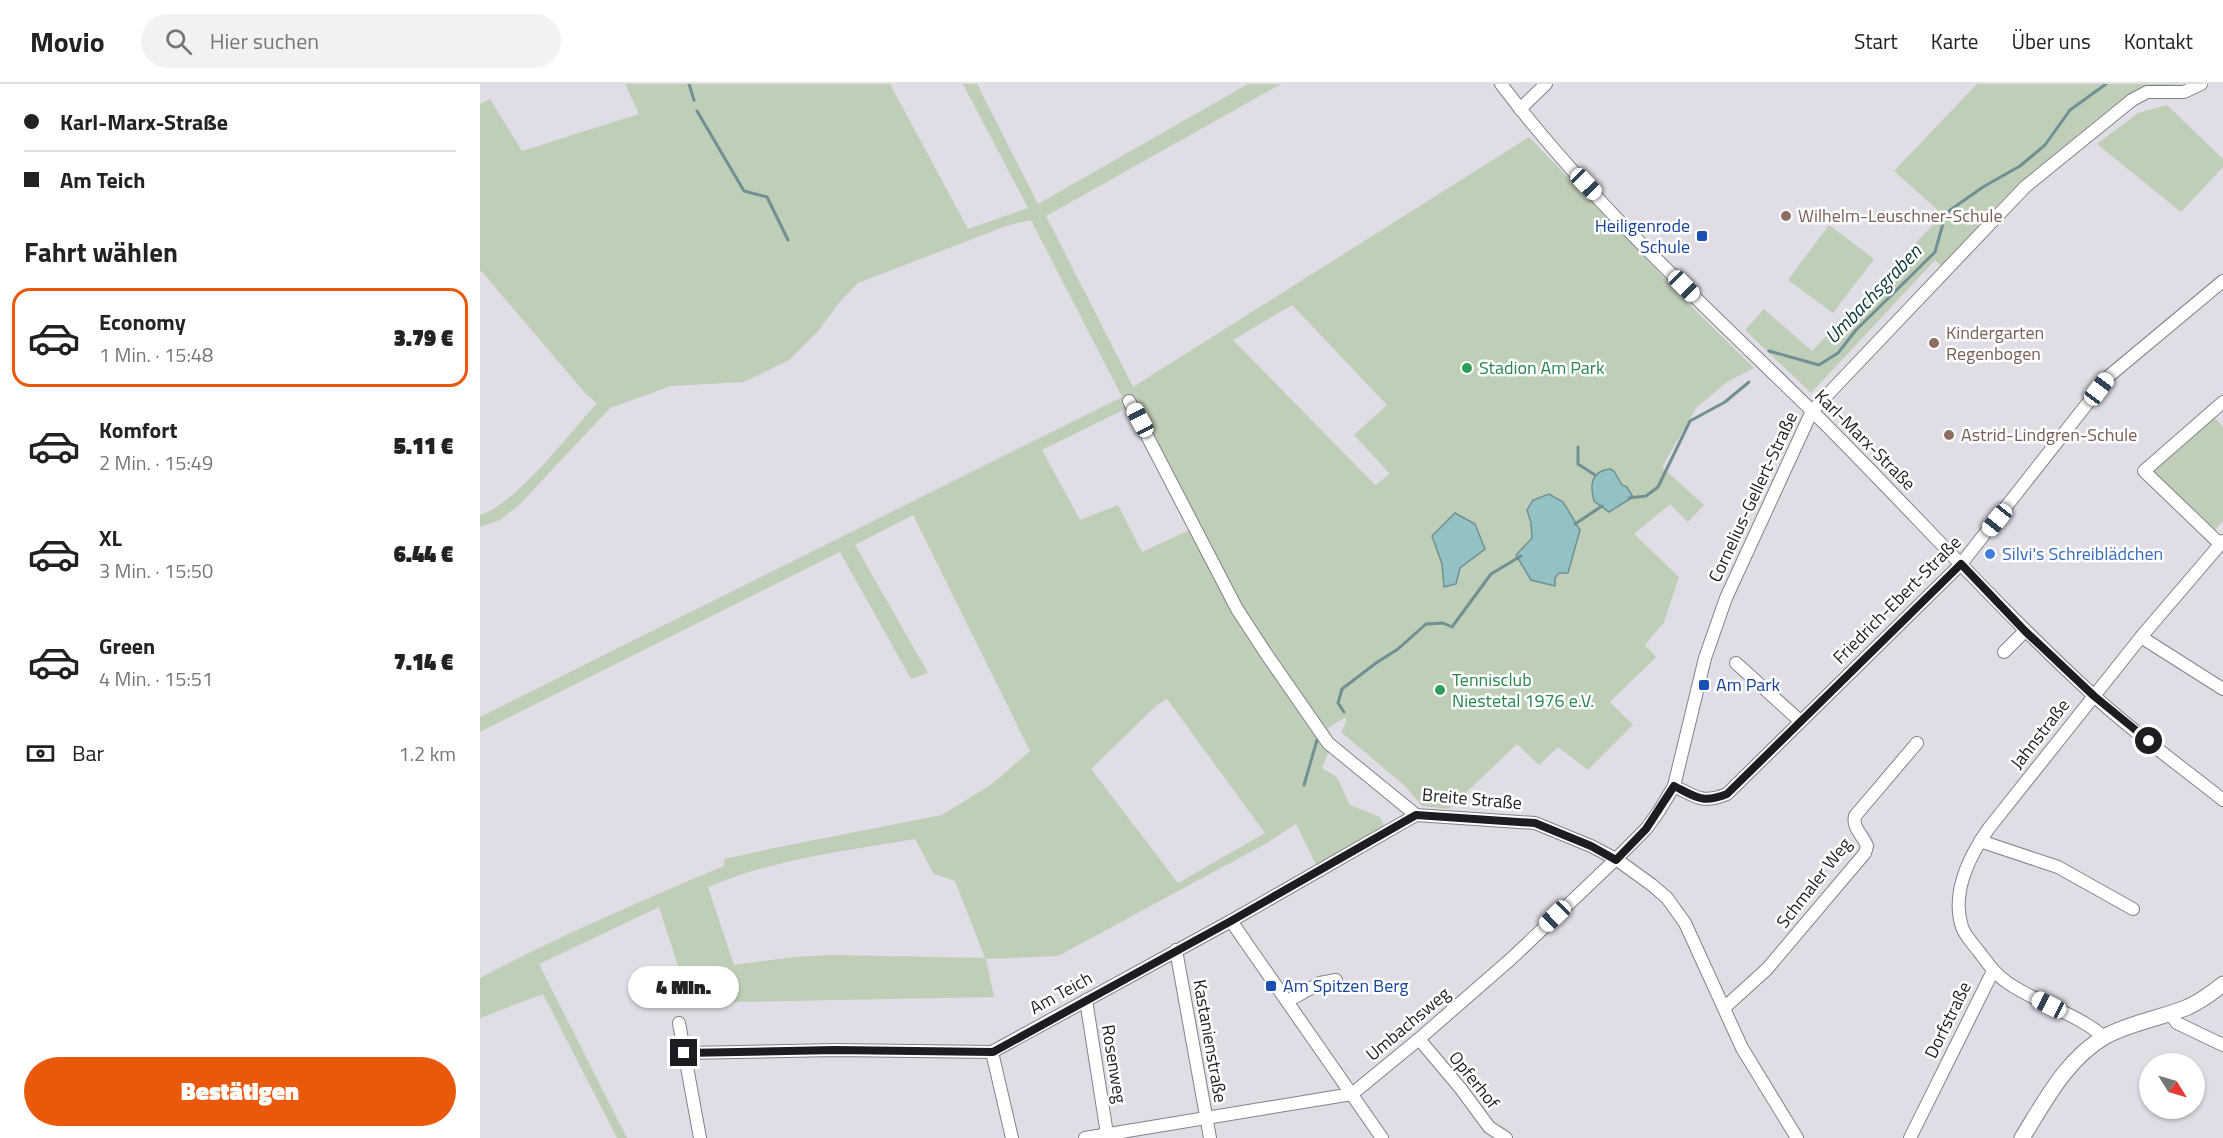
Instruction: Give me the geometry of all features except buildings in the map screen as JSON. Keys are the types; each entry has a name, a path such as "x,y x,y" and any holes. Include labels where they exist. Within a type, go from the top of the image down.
{"main road":[{"path":"2022,1138 2063,1073 2104,1037 2189,1007 2223,984"}],"street":[{"name":"Karl-Marx-Straße","path":"1501,84 1554,149 1664,265 1812,411 2025,631 2094,696 2223,800"},
{"path":"1520,109 1546,84"},
{"name":"Cornelius-Gellert-Straße","path":"1674,786 1714,627 1812,411 2025,186 2132,100 2147,92 2184,92 2201,84"},
{"name":"Friedrich-Ebert-Straße","path":"1674,786 1695,796 1711,800 1727,794 1961,564 2109,376 2223,281"},
{"name":"Breite Straße","path":"1130,401 1237,609 1328,742 1416,815 1535,823 1591,846 1616,860 1667,898 1685,923 1743,1048 1797,1138"},
{"path":"2221,542 2144,471 2223,402"},
{"name":"Jahnstraße","path":"1993,971 1962,928 1958,901 1962,882 1980,841 2141,637 2221,542"},
{"path":"2004,652 2025,631"},
{"path":"2141,637 2223,689"},
{"path":"1737,663 1800,721"},
{"name":"Schmaler Weg","path":"1724,1008 1767,969 1865,853 1868,846 1855,827 1855,816 1917,743"},
{"name":"Umbachsweg","path":"1352,1094 1512,958 1616,860 1646,829 1674,786"},
{"name":"Am Teich","path":"684,1053 835,1050 993,1052 1231,921 1416,815"},
{"path":"1980,841 2058,867 2133,909"},
{"path":"1231,921 1382,1138"},
{"name":"Kastanienstraße","path":"1176,950 1210,1138"},
{"name":"Dorfstraße","path":"1910,1138 1993,971 2009,984 2092,1027 2104,1037"},
{"path":"1288,1001 1320,983 1336,980"},
{"name":"Rosenweg","path":"1086,1000 1107,1134"},
{"path":"2169,1013 2177,1023 2223,1046"},
{"path":"679,1023 700,1138"},
{"name":"Opferhof","path":"1419,1039 1489,1127 1506,1138"},
{"path":"993,1052 1012,1138"},
{"path":"1085,1138 1352,1094"}],"green space":[{"path":"625,84 890,84 968,229 1028,208 963,84 977,84 1038,204 1248,84 1281,84 1046,216 1133,387 1529,137 1754,368 1727,382 1696,408 1662,467 1704,505 1688,522 1670,504 1634,534 1679,577 1664,622 1645,645 1656,657 1610,702 1633,725 1588,770 1558,747 1539,765 1517,744 1449,809 1422,806 1405,786 1341,732 1346,717 1328,728 1334,740 1322,768 1337,777 1350,805 1380,817 1385,828 1317,867 1296,824 1267,843 1058,956 986,959 994,997 690,1003 659,907 539,964 627,1138 617,1138 543,994 480,1018 480,978 570,933 724,866 724,859 942,815 992,784 1030,751 913,515 855,545 928,673 911,679 840,552 480,732 480,717 1122,397 1031,220 1006,226 858,283 838,304 819,330 789,360 744,382 671,386 610,408 520,504 500,520 480,527 480,515 494,509 526,483 597,403 585,393 480,271 480,104 490,99 522,151 639,114","holes":["1292,305 1387,405 1354,435 1390,474 1375,485 1233,340","1129,407 1189,530 1142,552 1118,505 1080,520 1042,450","1167,699 1265,833 1178,883 1091,769 1157,705","915,839 934,874 955,881 985,958 833,955 794,957 734,965 708,887 758,869 836,852"]},
{"path":"1977,84 2180,84 2138,89 2123,98 2018,184 1941,266 1935,260 1811,393 1745,330 1764,309 1812,351 1937,221 1940,212 1894,171"},
{"path":"2167,105 2223,159 2223,167 2181,212 2097,144 2138,113"},
{"path":"1829,225 1874,259 1833,313 1788,280"},
{"path":"2215,418 2223,427 2223,521 2213,532 2151,472"}],"water":[{"path":"1610,469 1614,471 1622,485 1627,487 1633,497 1609,512 1594,501 1592,485 1598,473"},
{"path":"1549,494 1563,502 1580,530 1568,573 1559,573 1555,578 1555,586 1531,580 1516,555 1532,538 1527,510 1533,500"},
{"path":"1455,513 1475,524 1485,549 1460,568 1456,584 1444,587 1442,564 1432,536"}],"waterway":[{"path":"689,84 694,100"},
{"name":"Umbachsgraben","path":"1769,351 1819,365 1838,353 1856,330 1935,252 1946,213 1983,187 2020,166 2045,145 2070,110 2106,84"},
{"path":"697,111 744,191 767,197 788,240"},
{"name":"Umbachsgraben","path":"1629,498 1646,496 1658,487 1690,421 1725,402 1749,382"},
{"path":"1578,447 1578,464 1595,475"},
{"name":"Umbachsgraben","path":"1575,524 1602,506"},
{"name":"Umbachsgraben","path":"1344,712 1338,703 1342,689 1398,649 1426,624 1443,623 1452,627 1491,574 1521,556"},
{"name":"Umbachsgraben","path":"1304,785 1317,740"}],"place":[{"name":"Wilhelm-Leuschner-Schule","path":"1786,216"},
{"name":"Heiligenrode Schule","path":"1702,236"},
{"name":"Kindergarten Regenbogen","path":"1934,343"},
{"name":"Stadion Am Park","path":"1467,368"},
{"name":"Astrid-Lindgren-Schule","path":"1949,435"},
{"name":"Silvi's Schreiblädchen","path":"1990,554"},
{"name":"Am Park","path":"1704,685"},
{"name":"Tennisclub Niestetal 1976 e.V.","path":"1440,690"},
{"name":"Am Spitzen Berg","path":"1271,986"}],"route":[{"path":"684,1053 835,1050 993,1052 1231,921 1416,815 1535,823 1591,846 1616,860 1646,829 1674,786 1695,796 1711,800 1727,794 1961,564 2025,631 2094,696 2149,741"}]}
